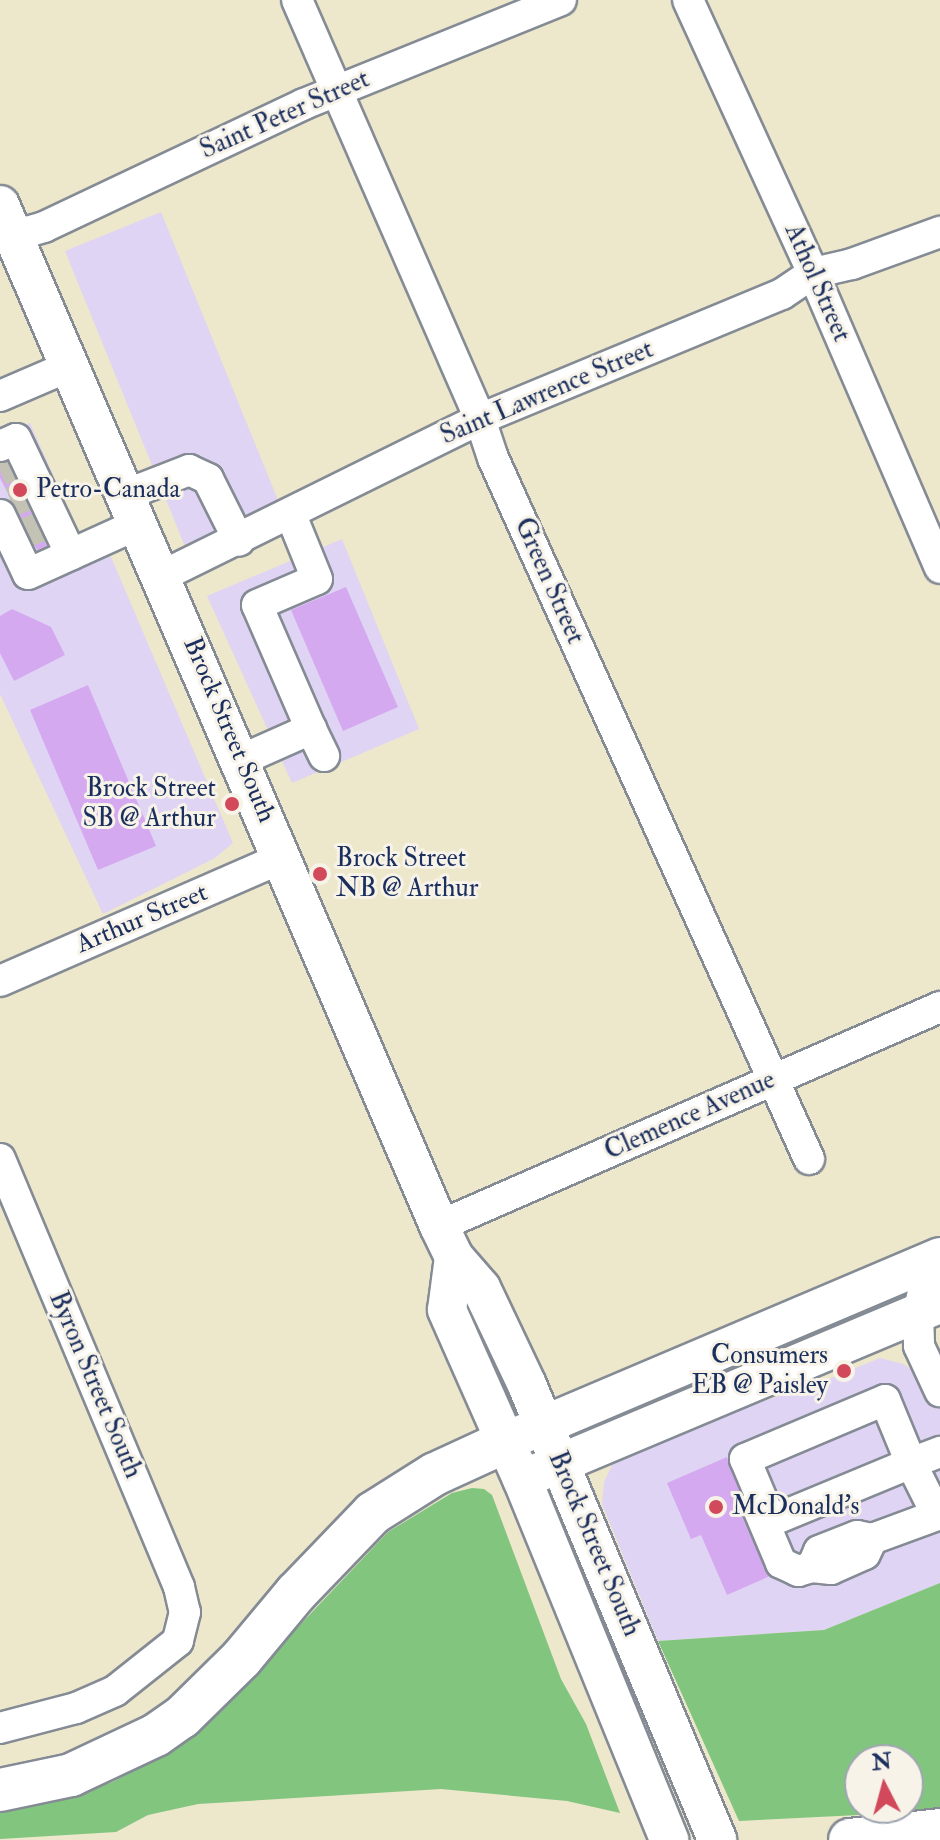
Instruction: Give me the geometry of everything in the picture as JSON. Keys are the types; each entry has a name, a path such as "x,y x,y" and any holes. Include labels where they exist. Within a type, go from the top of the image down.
{"highway":[{"path":"0,1790 71,1775 133,1747 182,1717 231,1670 316,1571 373,1513 435,1474 505,1442"},
{"path":"850,1840 940,1830"}],"main road":[{"name":"Brock Street South","path":"6,220 284,857 447,1242 481,1288 544,1425 717,1840"},
{"name":"Brock Street South","path":"447,1242 447,1310 522,1479 669,1840"},
{"path":"505,1442 935,1259"},
{"path":"522,1479 929,1309"}],"street":[{"name":"Green Street","path":"297,0 480,419 493,458 809,1159"},
{"name":"Saint Peter Street","path":"6,220 44,227 337,91 561,0"},
{"name":"Athol Street","path":"688,0 813,273 940,568"},
{"name":"Saint Lawrence Street","path":"162,576 239,541 480,419 782,294 813,273 852,264 940,232"},
{"path":"0,396 70,366"},
{"path":"15,456 25,514 28,574 71,555 189,470 208,479 239,541"},
{"path":"25,514 71,555"},
{"path":"241,760 318,743 257,605 317,579 291,515"},
{"name":"Arthur Street","path":"0,981 284,857"},
{"name":"Clemence Avenue","path":"447,1242 775,1078 940,1007"},
{"name":"Byron Street South","path":"0,1159 179,1587 185,1612 178,1641 115,1691 76,1708 0,1728"},
{"path":"935,1259 929,1309 919,1346 940,1391"},
{"path":"747,1464 747,1481 781,1563 798,1571 812,1567 819,1551 857,1536 872,1539 938,1514 911,1463 885,1400 745,1459 771,1521 911,1463 940,1452"}],"shaded area":[{"path":"161,212 282,510 186,549 65,251"},
{"path":"30,423 90,558 111,557 233,843 215,858 103,914 0,694 0,436"},
{"path":"342,539 419,729 292,783 207,596"},
{"path":"880,1358 903,1364 922,1376 940,1409 940,1583 824,1630 658,1641 602,1504 604,1482 614,1461 681,1429 821,1382"}],"green space":[{"path":"472,1488 484,1489 492,1495 561,1679 586,1724 620,1813 567,1801 441,1789 198,1804 148,1815 116,1832 0,1839 0,1809 59,1800 112,1782 155,1760 206,1724 388,1532 452,1493"},
{"path":"940,1583 940,1811 924,1812 924,1744 844,1744 844,1816 739,1821 658,1641 824,1630"}],"building":[{"path":"7,462 47,546 37,550 0,478 0,464"},
{"path":"346,587 398,707 343,731 291,610"},
{"path":"12,609 51,627 65,655 14,681 0,653 0,616"},
{"path":"88,685 156,846 98,870 30,710"},
{"name":"McDonald's","path":"727,1457 741,1495 739,1511 770,1576 727,1595 701,1535 691,1539 667,1483"}],"tunnel":[{"path":"0,471 19,463"},
{"path":"11,502 33,493"},
{"path":"25,533 46,525"}],"place":[{"name":"Petro-Canada","path":"20,490"},
{"name":"Brock Street SB @ Arthur","path":"232,804"},
{"name":"Brock Street NB @ Arthur","path":"320,874"},
{"name":"Consumers EB @ Paisley","path":"844,1371"},
{"name":"McDonald's","path":"716,1507"}]}
